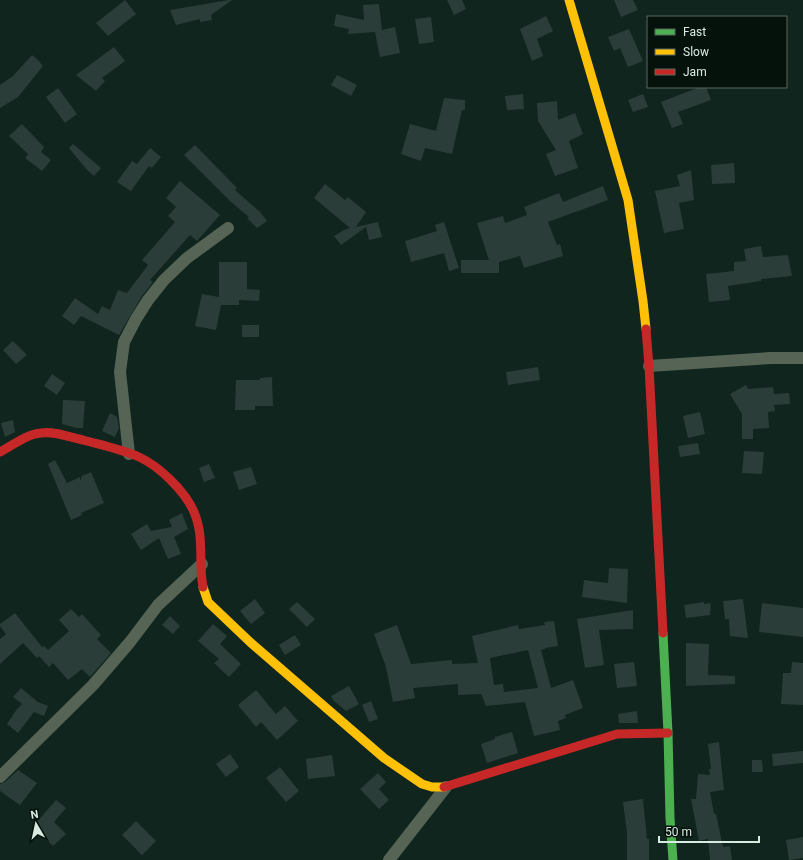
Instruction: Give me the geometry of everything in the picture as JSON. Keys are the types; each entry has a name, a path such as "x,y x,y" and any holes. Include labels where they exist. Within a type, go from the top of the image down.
{"street":[{"path":"569,0 628,200 643,302 649,366 668,734 672,860"},
{"path":"129,454 120,372 124,342 136,318 164,280 187,258 228,228"},
{"path":"649,366 771,358 803,358"},
{"path":"0,452 29,436 51,432 139,457 156,467 183,493 194,512 201,537 202,577 204,591 208,602 250,642 384,758 422,784 432,788 446,787 617,734 668,734"},
{"path":"0,777 93,685 130,642 158,605 202,564"},
{"path":"389,860 446,787"}],"building":[{"path":"125,0 136,14 108,36 96,23"},
{"path":"232,0 211,15 212,20 200,22 200,19 176,25 170,10"},
{"path":"447,0 462,0 466,9 454,15"},
{"path":"614,0 633,0 638,10 621,17"},
{"path":"379,4 382,30 395,27 400,53 380,57 375,32 348,34 349,29 334,26 336,14 364,20 363,5"},
{"path":"546,16 553,31 537,39 543,56 532,61 520,29"},
{"path":"431,17 434,42 419,44 415,19"},
{"path":"629,29 643,61 628,67 620,48 614,51 608,37"},
{"path":"114,47 125,61 102,78 105,81 96,91 76,75"},
{"path":"32,55 43,66 18,97 0,108 0,85 13,76"},
{"path":"337,75 357,85 351,96 331,85"},
{"path":"58,88 77,114 65,123 46,97"},
{"path":"697,88 706,88 711,100 678,112 683,124 672,128 661,102"},
{"path":"523,94 524,109 507,110 505,96"},
{"path":"643,94 648,107 633,112 628,100"},
{"path":"444,98 465,100 465,110 462,110 452,154 425,148 421,161 401,154 410,124 436,131"},
{"path":"557,101 558,120 575,113 583,134 569,141 578,168 555,176 546,154 556,150 538,121 537,103"},
{"path":"22,124 44,147 41,152 51,160 42,171 25,158 28,154 9,136"},
{"path":"73,144 101,168 94,176 87,170 69,148"},
{"path":"195,145 237,188 235,190 261,213 267,221 257,228 247,218 249,217 231,202 184,155"},
{"path":"150,148 161,157 152,168 149,166 131,191 117,182 132,161 137,164"},
{"path":"734,163 735,183 712,184 711,165"},
{"path":"691,170 694,200 679,203 684,229 664,233 655,191 680,186 677,175"},
{"path":"180,181 220,215 197,241 190,235 150,280 153,282 142,296 119,335 81,316 74,325 62,316 75,298 98,314 102,306 110,310 118,290 127,293 148,265 142,260 175,222 168,216 176,207 166,198"},
{"path":"325,184 345,200 348,197 366,212 356,227 378,222 382,237 369,240 366,227 341,245 334,236 350,228 314,198"},
{"path":"603,186 608,200 548,222 557,245 560,244 563,256 524,268 520,256 499,262 499,273 461,273 461,260 489,260 477,223 503,216 505,223 527,215 524,207 559,193 563,202"},
{"path":"444,222 459,268 449,271 444,253 411,262 405,241 437,231 435,225"},
{"path":"761,246 763,257 788,255 792,276 761,279 761,281 728,286 730,300 709,302 706,274 734,271 734,262 746,261 744,249"},
{"path":"219,262 247,262 247,289 260,290 259,301 239,300 239,305 221,305 216,330 195,326 202,294 219,297"},
{"path":"242,325 259,325 259,337 242,337"},
{"path":"13,341 27,355 16,364 3,350"},
{"path":"538,367 540,380 508,385 506,372"},
{"path":"52,374 65,383 57,395 44,386"},
{"path":"272,377 273,406 255,406 255,410 235,410 236,380 260,380 260,378"},
{"path":"746,385 748,389 773,387 774,394 789,393 790,404 774,405 775,411 768,412 769,428 753,429 753,439 742,439 742,414 730,394"},
{"path":"63,400 85,401 83,428 62,424"},
{"path":"700,412 705,434 688,438 683,416"},
{"path":"110,413 117,417 119,428 115,437 102,431"},
{"path":"13,420 15,432 5,437 1,423"},
{"path":"698,443 700,454 680,457 678,446"},
{"path":"744,451 764,452 762,474 742,473"},
{"path":"55,460 67,483 80,477 80,481 82,476 91,472 104,503 81,513 82,515 71,520 48,464"},
{"path":"209,464 215,478 204,482 199,468"},
{"path":"251,467 257,484 239,490 233,472"},
{"path":"182,513 188,529 174,537 181,554 168,559 159,538 141,550 131,534 147,524 151,531 172,527 169,520"},
{"path":"609,568 628,569 627,603 582,597 584,580 608,583"},
{"path":"255,599 265,613 251,624 240,611"},
{"path":"743,599 748,638 730,636 729,619 725,619 723,601"},
{"path":"297,602 315,619 307,627 289,609"},
{"path":"704,602 704,604 711,603 710,615 686,618 684,605"},
{"path":"762,603 803,608 803,637 759,632"},
{"path":"71,609 79,617 82,614 101,635 97,639 111,653 90,677 82,669 68,680 53,663 49,667 39,656 37,658 23,643 0,664 0,639 6,634 0,624 15,613 42,647 44,646 48,650 69,631 59,620"},
{"path":"633,610 633,629 599,630 604,665 585,668 577,619"},
{"path":"170,616 180,626 173,634 162,625"},
{"path":"554,621 558,646 541,650 551,688 573,680 583,708 565,715 566,718 558,721 560,730 534,736 525,702 486,706 481,694 458,695 458,684 413,688 415,698 393,702 386,667 374,634 397,625 411,664 452,660 452,664 478,663 472,636 518,625 519,629 545,625 544,622","holes":["528,650 538,688 504,692 503,684 494,685 490,658"]},
{"path":"213,624 227,636 220,644 241,664 229,677 214,663 219,659 198,641"},
{"path":"295,635 301,645 285,655 279,645"},
{"path":"686,643 709,644 708,675 735,676 735,684 686,686"},
{"path":"634,662 637,686 617,688 614,664"},
{"path":"792,662 803,663 803,705 781,704 783,673 791,673"},
{"path":"349,686 359,704 346,711 334,701 331,696"},
{"path":"21,688 38,702 48,706 44,716 34,712 18,733 7,724 22,704 13,697"},
{"path":"256,690 276,714 285,706 298,721 277,740 261,722 256,727 238,705"},
{"path":"371,701 378,719 369,722 362,705"},
{"path":"637,711 638,723 619,723 618,714"},
{"path":"512,732 518,753 487,763 481,744 495,739 495,737"},
{"path":"719,742 724,790 710,792 723,847 730,846 732,860 710,860 708,839 699,841 691,799 696,799 698,774 710,775 709,769 711,769 708,744"},
{"path":"803,751 803,763 773,766 772,754"},
{"path":"230,754 239,767 226,777 216,764"},
{"path":"332,755 335,776 308,779 306,759"},
{"path":"752,760 762,760 763,772 752,772"},
{"path":"280,767 299,791 286,802 266,778"},
{"path":"18,770 37,783 20,805 0,791 0,784 5,782"},
{"path":"378,773 386,782 379,789 389,800 379,809 360,789"},
{"path":"643,799 647,839 649,839 649,860 627,860 627,833 623,802"},
{"path":"56,800 66,808 54,822 66,834 53,846 36,829 38,827 35,824"},
{"path":"136,821 156,841 142,855 122,835"},
{"path":"803,837 803,858 789,860 786,840"}],"traffic: fast":[{"path":"663,633 673,860"}],"traffic: slow":[{"path":"569,0 628,200 646,329"},
{"path":"203,587 208,602 250,642 384,758 422,784 432,787 444,787"}],"traffic: jam":[{"path":"646,329 663,633"},
{"path":"0,452 31,435 52,433 118,449 139,457 155,466 178,488 194,512 199,531 203,587"},
{"path":"444,787 617,734 668,733"}]}
